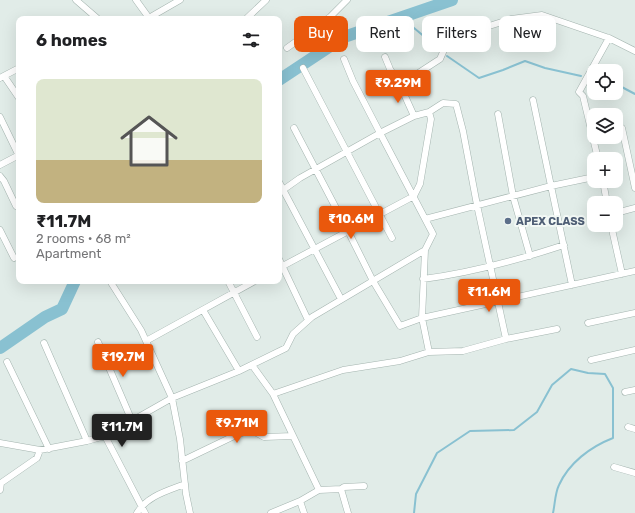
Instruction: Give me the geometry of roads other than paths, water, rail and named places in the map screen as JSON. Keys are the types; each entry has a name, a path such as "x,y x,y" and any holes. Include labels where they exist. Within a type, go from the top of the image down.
{"street":[{"path":"76,0 95,16"},
{"path":"136,0 147,16"},
{"path":"152,16 180,0"},
{"path":"249,16 266,0"},
{"path":"287,48 330,17 347,0"},
{"path":"400,85 440,59 447,43 461,35 511,19 542,15 609,38 635,51"},
{"path":"587,111 583,96 579,92 609,38"},
{"path":"385,57 414,116"},
{"path":"344,59 353,82 433,234 424,250 423,279 422,318 429,352"},
{"path":"303,68 392,238"},
{"path":"16,70 2,77 16,94"},
{"path":"533,100 572,285"},
{"path":"341,299 283,190 347,151 414,116 429,112 443,103 456,104 463,131 477,205 506,339"},
{"path":"282,266 414,196 420,184 431,119 429,112"},
{"path":"498,114 513,196 530,256"},
{"path":"0,117 16,150"},
{"path":"294,128 373,281 400,326 422,318 635,271"},
{"path":"623,133 635,188"},
{"path":"0,165 16,157"},
{"path":"0,176 16,206"},
{"path":"425,219 551,186 587,178"},
{"path":"623,211 635,208"},
{"path":"0,230 14,258"},
{"path":"613,232 622,274"},
{"path":"423,279 448,276 490,266 530,256 564,245"},
{"path":"0,443 40,450 105,436 172,398 239,371 286,348 293,334 308,320 424,250"},
{"path":"282,269 308,320"},
{"path":"112,284 141,330 172,398 190,513"},
{"path":"230,284 256,337"},
{"path":"146,340 250,284"},
{"path":"203,310 239,371"},
{"path":"588,324 635,313"},
{"path":"273,394 343,370 400,361 429,352 463,351 506,339 557,329"},
{"path":"98,342 132,420"},
{"path":"44,343 87,441"},
{"path":"591,360 635,350"},
{"path":"7,362 49,449"},
{"path":"252,364 273,394 319,490"},
{"path":"625,392 635,390"},
{"path":"628,427 635,429"},
{"path":"182,461 236,435 252,430 264,437 293,436"},
{"path":"105,436 145,513"},
{"path":"0,490 1,483 37,458 40,450"},
{"path":"614,467 635,473"},
{"path":"137,513 141,506 150,499 185,484"},
{"path":"271,513 319,490 364,486"},
{"path":"341,489 348,513"},
{"path":"300,500 304,513"}],"waterway":[{"path":"282,78 344,37 452,0"},
{"path":"414,28 422,35"},
{"path":"447,56 479,78 525,61 545,68 581,76"},
{"path":"623,88 635,94"},
{"path":"0,348 45,317 62,309 74,284"},
{"path":"414,513 416,494 437,453 470,431 514,430 537,412 552,385 571,369 588,373 605,374 613,388 613,438 588,451 568,470 558,488 553,513"}],"place":[{"name":"APEX CLASS","path":"508,221"}]}
